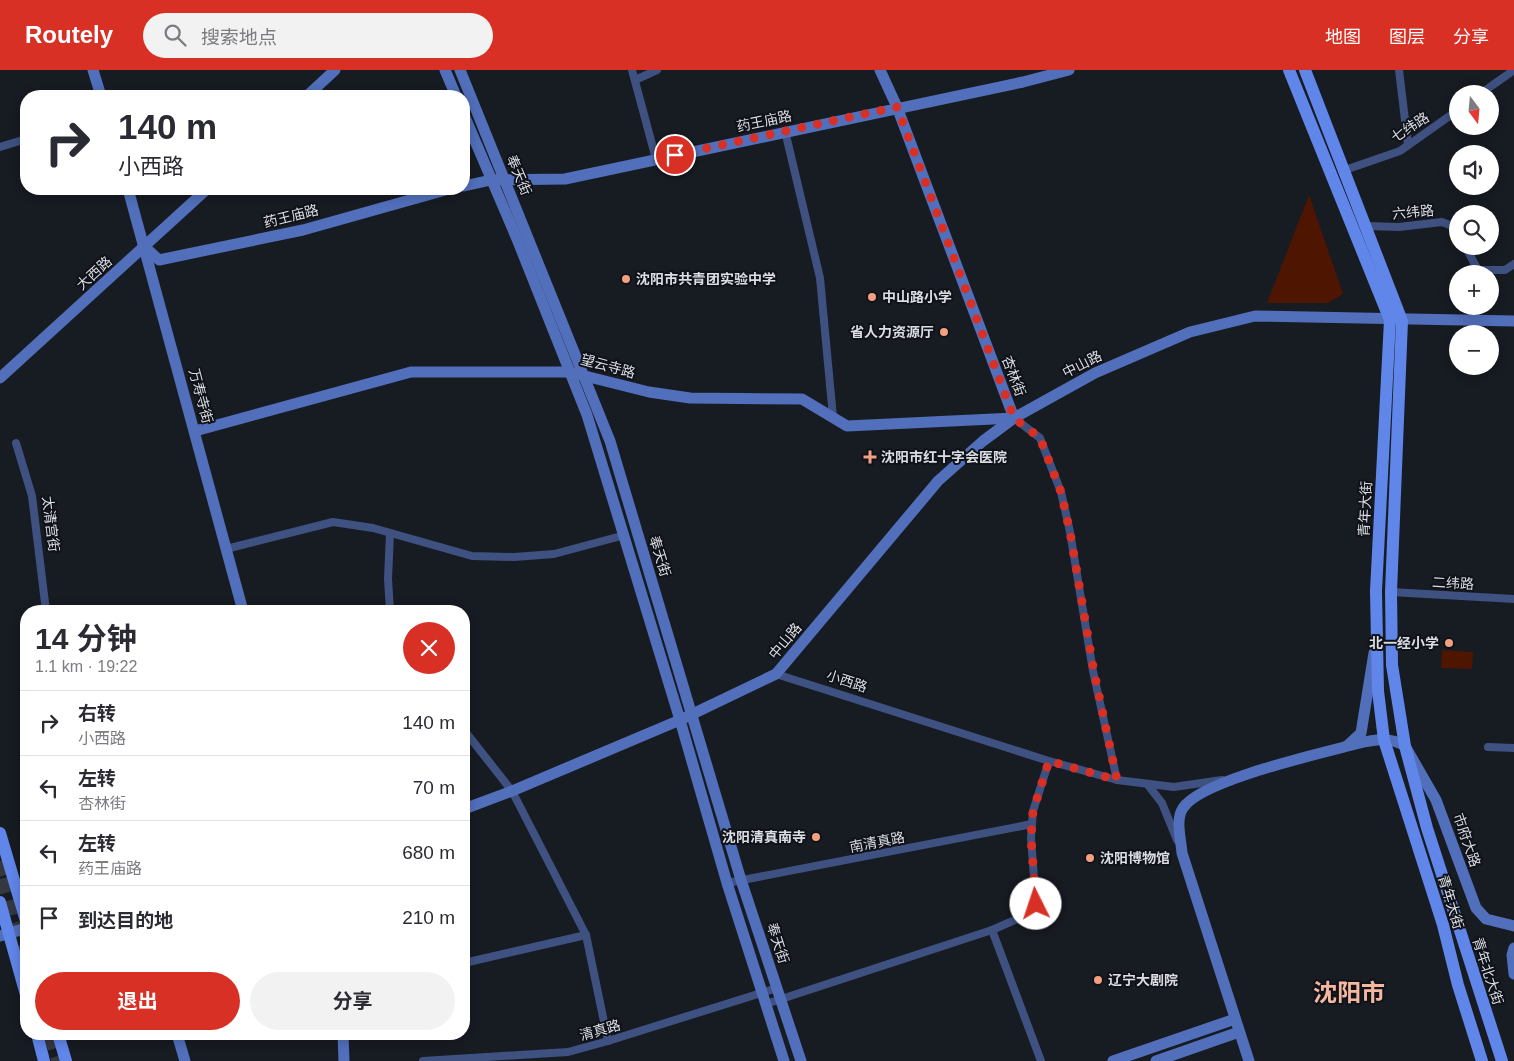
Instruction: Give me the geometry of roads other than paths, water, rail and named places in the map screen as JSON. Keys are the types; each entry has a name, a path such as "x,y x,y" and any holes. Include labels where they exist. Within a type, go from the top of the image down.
{"main road":[{"name":"青年大街","path":"1289,70 1396,320 1376,644 1378,691 1384,740 1482,1061"},
{"name":"青年大街","path":"1305,70 1368,226 1396,320 1391,592 1392,665 1405,746"},
{"name":"青年北大街","path":"1405,746 1427,828 1502,1061"},
{"path":"0,834 20,901"},
{"path":"0,902 5,935 20,978"},
{"path":"39,1040 44,1061"},
{"path":"60,1040 66,1061"}],"street":[{"path":"93,70 99,90"},
{"path":"313,90 335,70"},
{"path":"445,70 453,90"},
{"name":"奉天街","path":"460,70 468,90"},
{"path":"632,70 656,159"},
{"path":"635,80 657,70"},
{"name":"杏林街","path":"880,70 897,107 1014,418 1040,438 1061,492 1070,532 1094,672 1117,780"},
{"name":"药王庙路","path":"470,185 491,180 564,179 897,107 1023,82 1069,70"},
{"path":"1399,70 1408,145"},
{"path":"1493,85 1514,70"},
{"name":"奉天街","path":"470,94 570,345 585,375 610,441 741,880 801,1061"},
{"name":"七纬路","path":"1345,170 1400,151 1449,116"},
{"name":"奉天街","path":"470,129 588,414 727,883 784,1061"},
{"path":"785,131 820,278 833,417"},
{"path":"0,147 20,141"},
{"name":"万寿寺街","path":"130,195 241,605"},
{"name":"大西路","path":"0,378 201,195"},
{"name":"药王庙路","path":"145,247 159,260 303,230 428,195"},
{"name":"六纬路","path":"1368,226 1399,227 1442,222 1449,225"},
{"path":"1470,255 1478,270 1505,270 1514,264"},
{"name":"中山路","path":"776,674 938,481 983,441 1014,418 1095,373 1190,332 1255,316 1514,321"},
{"name":"望云寺路","path":"195,431 411,372 569,372 649,392 690,398 802,399 847,426 1014,418"},
{"name":"太清宫街","path":"16,443 32,496 45,605"},
{"path":"226,550 333,522 390,533 472,556 514,557 554,554 625,535"},
{"path":"390,533 388,579 390,605"},
{"name":"二纬路","path":"1391,592 1514,599"},
{"path":"1348,746 1361,733 1376,644"},
{"path":"470,807 680,720 776,674"},
{"name":"小西路","path":"776,674 1049,761 1117,780 1174,787 1238,777"},
{"path":"470,738 512,791 586,935 608,1041"},
{"path":"1182,853 1179,822 1184,808 1196,796 1238,777 1348,746 1384,740 1398,741 1405,746"},
{"name":"市府大路","path":"1405,746 1436,800 1476,908 1486,919 1514,926"},
{"path":"1488,747 1514,748"},
{"path":"764,998 992,930 1031,913 1036,904 1033,811 1049,761"},
{"path":"1148,785 1162,803 1182,853 1249,1061"},
{"name":"南清真路","path":"727,883 1032,824"},
{"path":"5,935 20,930"},
{"path":"992,930 1041,1061"},
{"path":"470,962 586,935"},
{"path":"1514,948 1512,955 1514,974"},
{"name":"清真路","path":"423,1061 568,1052 779,994"},
{"path":"1113,1061 1235,1019"},
{"path":"1156,1061 1239,1032"},
{"path":"178,1040 185,1061"},
{"path":"343,1040 344,1061"}],"tunnel":[{"path":"0,861 8,888"},
{"path":"0,879 20,952"},
{"path":"53,1040 59,1061"}],"place":[{"name":"沈阳市共青团实验中学","path":"626,279"},
{"name":"中山路小学","path":"872,297"},
{"name":"省人力资源厅","path":"944,332"},
{"name":"沈阳市红十字会医院","path":"870,457"},
{"name":"北一经小学","path":"1449,643"},
{"name":"沈阳清真南寺","path":"816,837"},
{"name":"沈阳博物馆","path":"1090,858"},
{"name":"辽宁大剧院","path":"1098,980"}],"district":[{"name":"沈阳市","path":"1349,992"}]}
